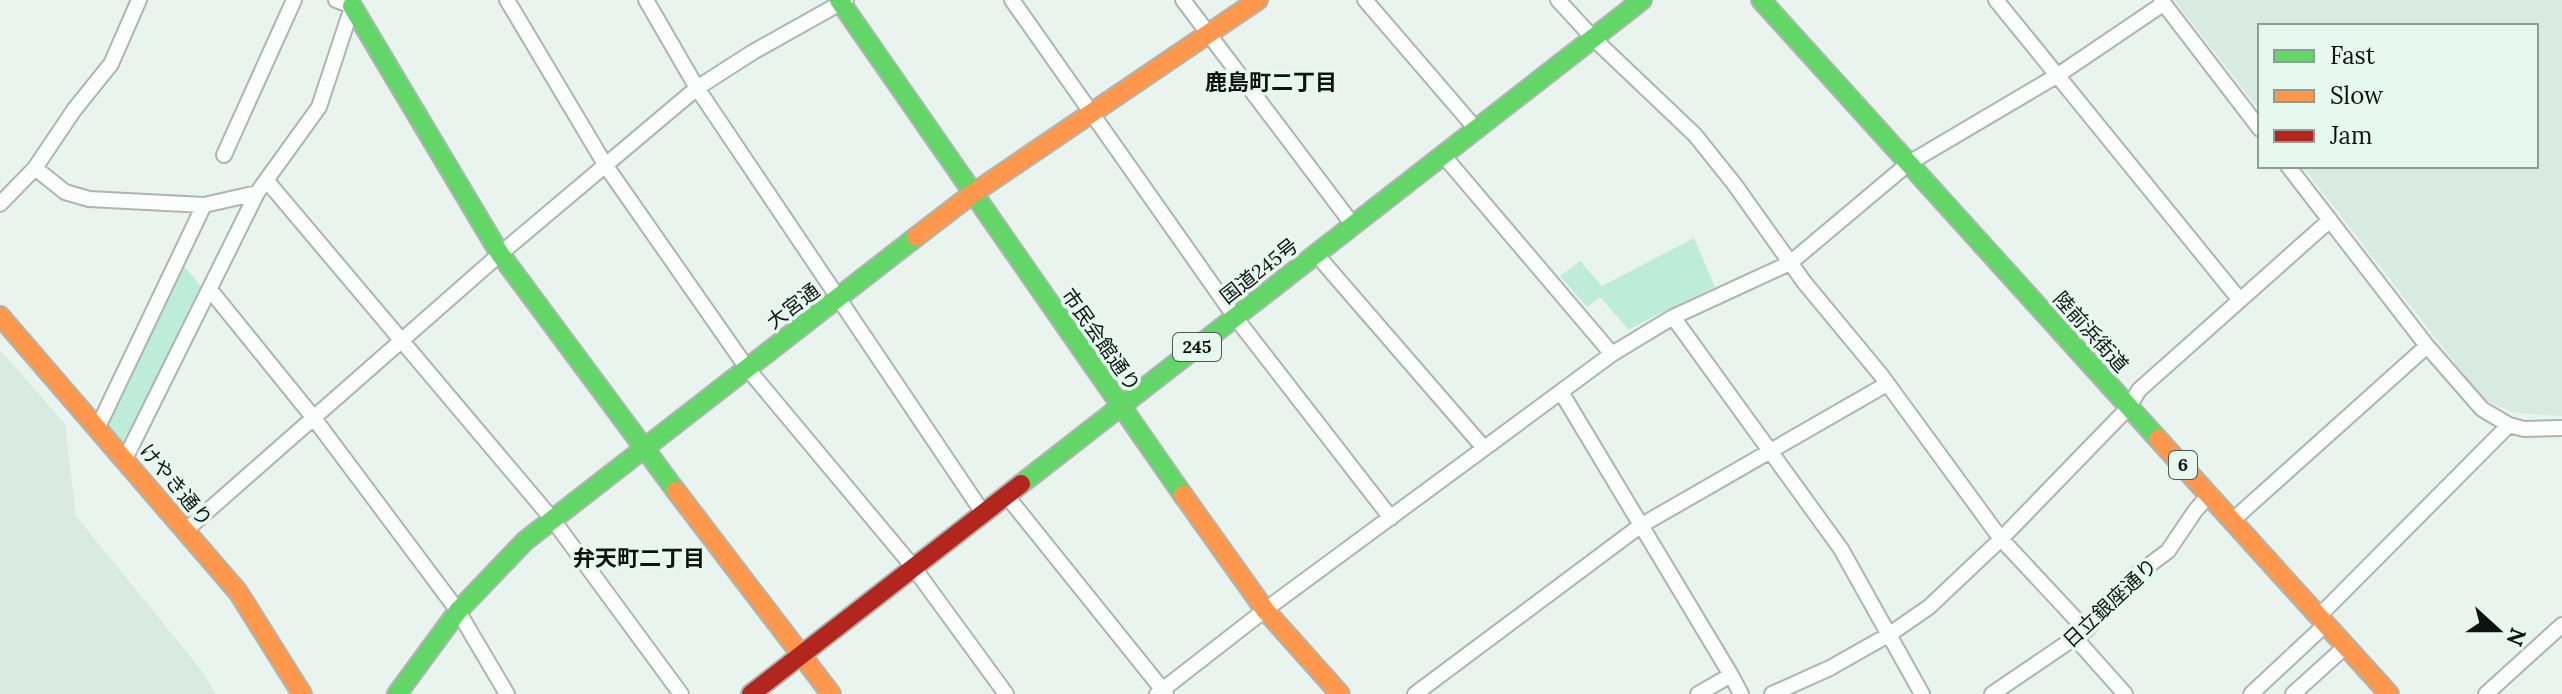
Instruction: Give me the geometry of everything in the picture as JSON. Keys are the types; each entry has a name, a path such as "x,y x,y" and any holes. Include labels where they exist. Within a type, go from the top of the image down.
{"main road":[{"name":"大宮通","path":"397,694 458,611 525,541 972,194 1258,0"},
{"name":"国道245号","path":"751,694 1642,0"},
{"name":"陸前浜街道","path":"1761,0 2234,519 2389,694"},
{"name":"市民会館通り","path":"842,1 972,194 1265,610 1340,694"},
{"path":"348,2 500,254 831,694"},
{"name":"けやき通り","path":"0,316 238,592 302,694"}],"street":[{"path":"0,204 35,168 74,110 111,64 139,0"},
{"path":"224,155 294,0"},
{"path":"507,0 606,166 747,368 914,568 1006,694"},
{"path":"646,0 697,88 983,513"},
{"path":"1012,0 1235,317 1391,518"},
{"path":"1183,0 1353,225"},
{"path":"1365,0 1476,129"},
{"path":"1558,0 1593,38 1695,135 1790,263 1887,384 2001,539 2081,635 2125,694"},
{"path":"1996,0 2239,299"},
{"path":"186,530 500,254 697,88 739,60 842,1"},
{"path":"125,459 257,193 319,107 348,2"},
{"path":"1006,495 1162,693 1265,610 1612,354 1673,317 1790,263 1909,163 2058,75 2162,2 2258,126"},
{"path":"1443,155 1612,354"},
{"path":"35,168 65,192 89,199 204,205 257,193"},
{"path":"2290,168 2427,346 2482,409 2509,425 2524,429 2562,428"},
{"path":"267,181 553,520 681,694"},
{"path":"97,429 204,205"},
{"path":"1772,694 1830,668 1890,634 1929,607 2001,539 2129,407 2139,390 2330,220"},
{"path":"1316,254 1484,448"},
{"path":"211,291 313,417 458,611 507,694"},
{"path":"1673,317 1841,549 1922,694"},
{"path":"2234,519 2427,346"},
{"path":"1415,694 1640,526 1887,384"},
{"path":"1561,392 1741,694"},
{"path":"2251,694 2509,425"},
{"name":"日立銀座通り","path":"1992,694 2081,635 2132,578 2168,551 2210,494"},
{"path":"2486,694 2562,625"},
{"path":"2293,694 2346,646"},
{"path":"1698,694 1731,675"}],"shaded area":[{"path":"2174,0 2562,0 2562,416 2514,413 2483,399 2304,168 2538,168 2538,24 2258,24 2258,108"},
{"path":"0,350 65,424 76,516 202,671 216,694 0,694"}],"green space":[{"path":"1694,238 1715,287 1629,330 1600,297 1587,307 1560,276 1580,261 1602,286"},
{"path":"180,261 206,292 124,454 101,427"}],"traffic: fast":[{"path":"839,0 1183,495"},
{"path":"1021,484 1642,0"},
{"path":"1761,0 2158,439"},
{"path":"352,6 500,254 676,491"},
{"path":"397,694 458,611 525,541 916,237"}],"traffic: slow":[{"path":"916,237 972,194 1258,0"},
{"path":"0,316 238,592 302,694"},
{"path":"2158,439 2389,694"},
{"path":"676,491 831,694"},
{"path":"1183,495 1265,610 1340,694"}],"traffic: jam":[{"path":"751,694 1021,484"}],"district":[{"name":"鹿島町二丁目","path":"1271,82"},
{"name":"弁天町二丁目","path":"639,558"}]}
